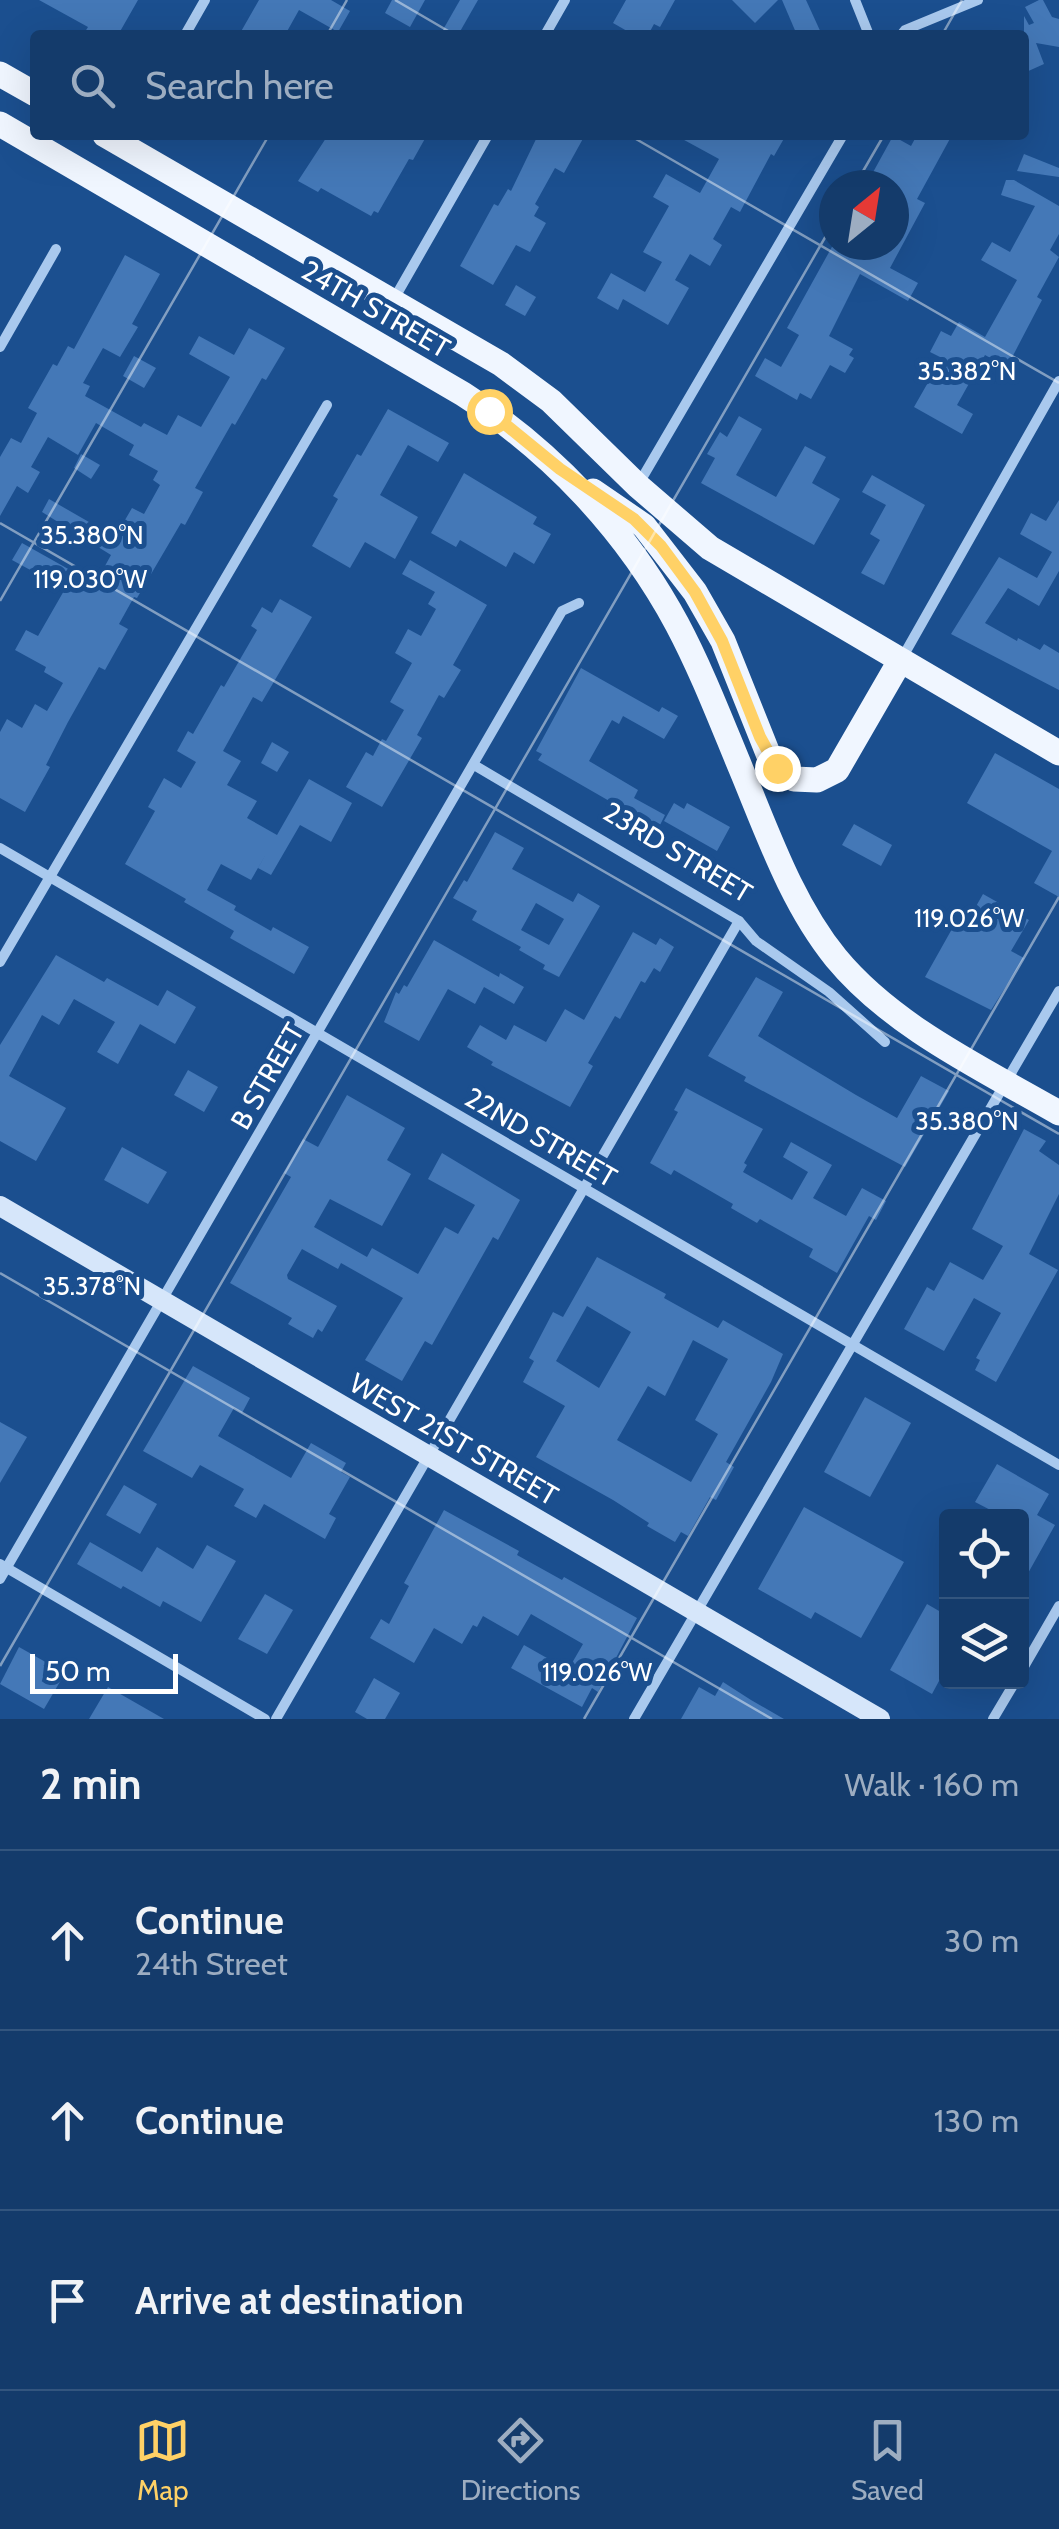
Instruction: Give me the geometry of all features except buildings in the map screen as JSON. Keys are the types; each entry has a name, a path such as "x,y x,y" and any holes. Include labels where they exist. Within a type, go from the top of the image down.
{"main road":[{"path":"0,74 30,91"},
{"name":"24TH STREET","path":"0,124 462,394 515,430 560,469 615,529 677,623 782,866 815,929 838,960 894,1012 1005,1082"},
{"name":"24TH STREET","path":"120,140 528,383 710,548 1059,754"},
{"path":"560,469 634,519 661,546 695,592 722,641 771,760 794,779 817,780 836,770 900,661"},
{"path":"1005,1082 1059,1113"}],"street":[{"path":"187,30 205,0"},
{"path":"548,30 565,0"},
{"path":"855,0 867,30"},
{"path":"904,30 978,0"},
{"path":"394,300 485,140"},
{"path":"638,486 840,140"},
{"path":"0,347 56,249"},
{"path":"900,661 1059,381"},
{"path":"0,962 327,405"},
{"name":"B STREET","path":"2,1570 562,611 578,603"},
{"name":"23RD STREET","path":"474,765 739,920 756,941 829,992 885,1042"},
{"name":"22ND STREET","path":"0,848 1059,1465"},
{"path":"276,1719 739,920"},
{"path":"634,1719 1059,991"},
{"name":"WEST 21ST STREET","path":"0,1206 880,1719"},
{"path":"2,1570 266,1719"},
{"path":"1029,1658 1059,1606"},
{"path":"993,1719 1011,1689"}],"route":[{"path":"489,411 560,469 644,526 661,546 695,592 722,641 760,737 777,768"}]}
